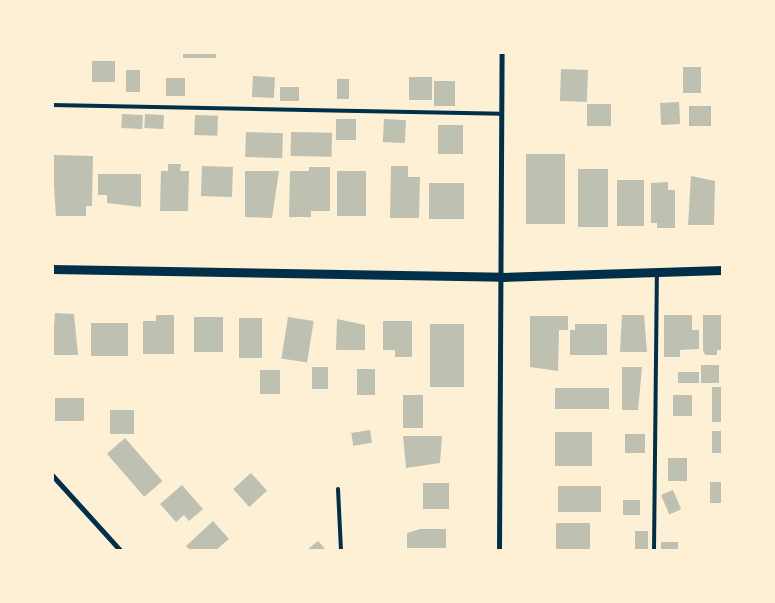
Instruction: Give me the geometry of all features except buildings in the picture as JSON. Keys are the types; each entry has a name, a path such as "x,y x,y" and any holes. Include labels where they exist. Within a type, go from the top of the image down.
{"street":[{"path":"499,550 503,277 502,52"},
{"path":"52,269 503,277 722,270"},
{"path":"52,475 120,550"}],"lane":[{"path":"52,106 502,114"},
{"path":"654,550 657,273"},
{"path":"338,489 341,550"}]}
